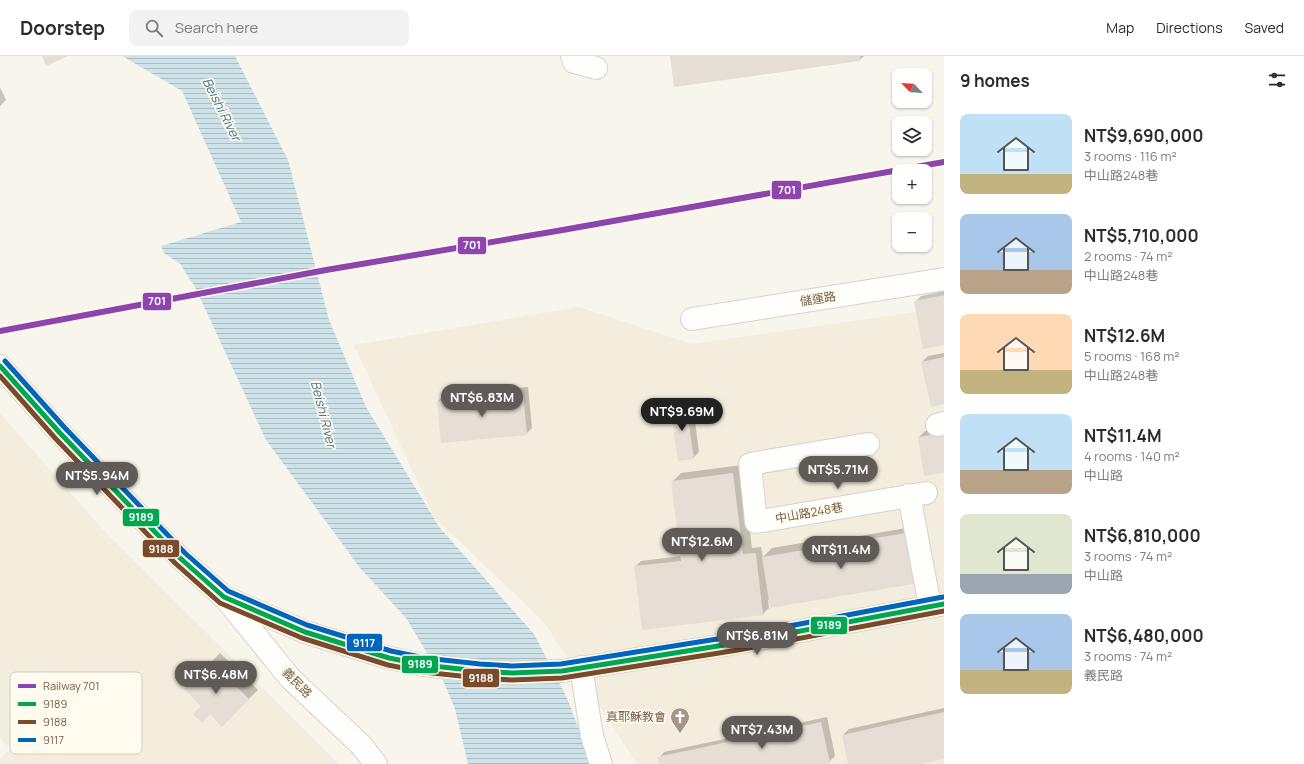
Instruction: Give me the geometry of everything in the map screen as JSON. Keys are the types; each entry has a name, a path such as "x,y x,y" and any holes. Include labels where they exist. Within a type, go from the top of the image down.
{"street":[{"path":"572,56 574,62 596,68"},
{"name":"儲運路","path":"692,319 944,279"},
{"path":"0,366 60,433 180,558 224,597 305,632 389,658 424,665 512,673 572,669 737,642 937,605"},
{"name":"中山路248巷","path":"868,444 750,464 756,522 917,494 937,605"},
{"name":"義民路","path":"224,597 290,678 361,745 376,764"},
{"path":"572,669 601,764"}],"shaded area":[{"path":"579,307 692,344 944,308 944,764 637,764 544,622 434,517 354,345"},
{"path":"0,413 103,530 339,764 0,764 0,759 10,750 10,754 142,754 142,672 10,672 10,748 0,738"}],"water":[{"name":"Beishi River","path":"122,56 235,56 288,160 329,320 366,407 440,528 534,634 567,698 592,764 468,764 455,709 442,678 406,618 360,568 266,440 195,287 180,264 164,253 161,246 241,222 182,91"}],"building":[{"path":"42,56 68,56 46,66"},
{"path":"670,56 860,56 860,61 674,87"},
{"path":"944,295 944,345 923,349 914,301"},
{"path":"944,357 944,404 931,407 921,362"},
{"path":"523,393 527,435 441,443 437,401"},
{"path":"686,404 694,459 678,461 670,406"},
{"path":"944,433 944,473 924,476 918,437"},
{"path":"733,473 743,554 756,553 763,615 642,630 634,566 681,561 671,481"},
{"path":"912,532 920,583 770,608 762,557"},
{"path":"211,661 249,699 222,727 210,714 202,723 193,714 201,706 184,689"},
{"path":"944,712 944,759 921,764 848,764 842,735"},
{"path":"821,722 830,763 659,764 657,757"}],"rail line":[{"name":"701","path":"0,331 326,270 557,231 944,162"}],"transit line":[{"name":"9117","path":"5,361 65,428 185,553 228,591 307,625 391,651 425,658 480,664 512,666 561,664 736,636 943,597"},
{"name":"9189","path":"0,366 60,433 180,558 224,597 305,632 389,658 424,665 479,671 512,673 562,671 737,643 944,604"},
{"name":"9188","path":"0,376 55,438 175,563 220,603 302,638 388,665 423,672 479,678 512,680 562,678 738,650 944,611"}],"place":[{"name":"真耶穌教會","path":"680,734"}]}
